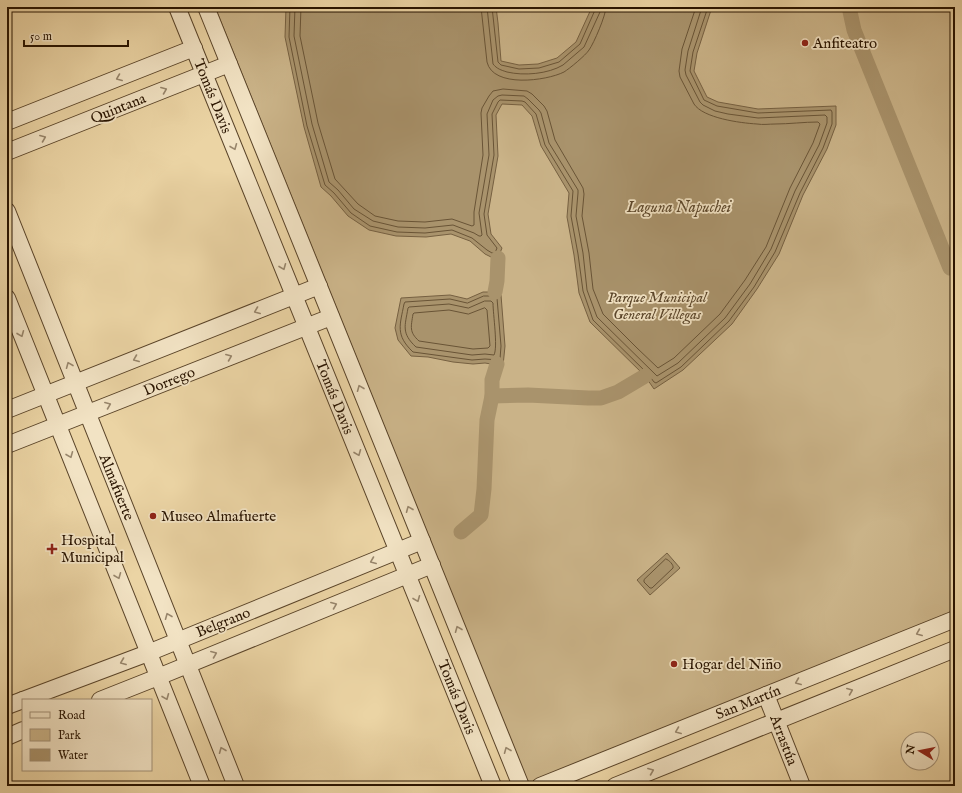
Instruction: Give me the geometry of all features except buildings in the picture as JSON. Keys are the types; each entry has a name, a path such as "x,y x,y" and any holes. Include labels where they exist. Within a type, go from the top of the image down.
{"street":[{"name":"Tomás Davis","path":"177,7 493,786"},
{"name":"Tomás Davis","path":"206,7 521,786"},
{"name":"Quintana","path":"7,122 194,48"},
{"name":"Quintana","path":"7,152 229,64"},
{"name":"Almafuerte","path":"7,211 236,786"},
{"path":"7,410 319,286"},
{"path":"7,298 202,786"},
{"name":"Dorrego","path":"7,445 331,317"},
{"name":"Belgrano","path":"26,699 148,653 422,541"},
{"name":"Belgrano","path":"103,699 432,565"},
{"name":"San Martín","path":"540,786 955,619"},
{"name":"San Martín","path":"615,786 955,648"},
{"name":"Arrastúa","path":"766,695 802,786"},
{"name":"Belgrano","path":"7,706 22,700"},
{"path":"7,737 22,730"}],"green space":[{"name":"Parque Municipal General Villegas","path":"215,7 955,7 955,612 529,785"}],"water":[{"name":"Laguna Napuchei","path":"286,7 496,7 501,61 519,65 538,64 557,58 576,42 592,7 712,7 697,53 694,71 707,97 718,102 758,109 836,106 836,125 827,149 803,195 779,254 757,289 732,324 683,370 654,389 645,376 590,322 579,293 567,217 569,193 541,146 532,116 522,105 502,104 496,115 498,156 488,214 491,234 502,248 498,258 485,254 470,241 451,234 426,237 396,236 369,230 348,216 321,187 304,127 285,37"},
{"path":"483,292 495,292 501,295 505,346 503,366 485,363 473,364 453,362 428,357 411,356 398,340 395,328 401,298 450,295 467,299"},
{"path":"667,553 680,568 650,595 637,580"}],"waterway":[{"path":"849,7 854,30 950,268"},
{"path":"495,292 498,258"},
{"path":"461,532 481,515 484,489 487,420 492,396 492,380 497,364"},
{"path":"492,396 528,395 601,398 618,392 645,376"}],"place":[{"name":"Anfiteatro","path":"805,43"},
{"name":"Museo Almafuerte","path":"153,516"},
{"name":"Hospital Municipal","path":"52,549"},
{"name":"Hogar del Niño","path":"674,664"}]}
